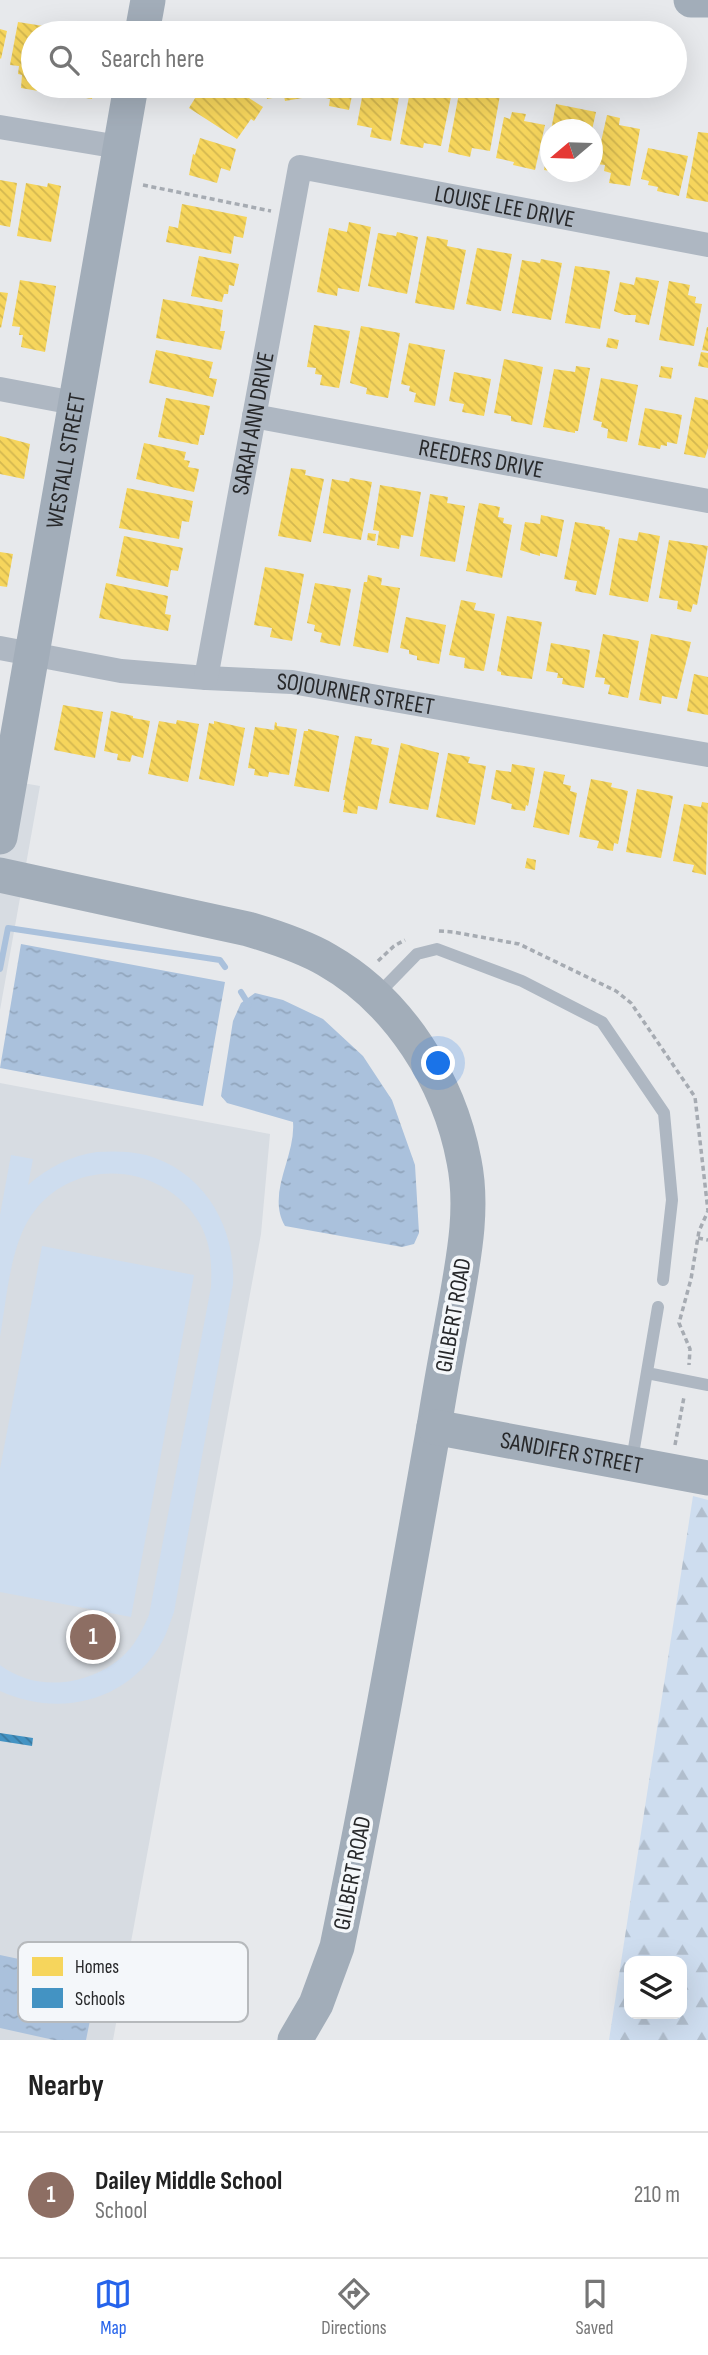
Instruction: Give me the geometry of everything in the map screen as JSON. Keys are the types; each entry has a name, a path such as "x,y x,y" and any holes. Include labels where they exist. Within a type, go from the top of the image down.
{"street":[{"path":"144,21 148,0"},
{"path":"691,0 708,0"},
{"name":"WESTALL STREET","path":"0,837 16,651 74,403 129,98"},
{"path":"0,127 119,147"},
{"name":"LOUISE LEE DRIVE","path":"300,167 708,245"},
{"name":"SARAH ANN DRIVE","path":"206,678 300,167"},
{"path":"0,389 74,403"},
{"name":"REEDERS DRIVE","path":"254,416 708,501"},
{"name":"SOJOURNER STREET","path":"16,651 121,671 292,682 708,755"},
{"name":"GILBERT ROAD","path":"0,876 248,929 274,936 327,960 376,996 401,1024 443,1093 458,1134 465,1164 467,1233 433,1427 337,1947 316,2004 295,2040"},
{"name":"SANDIFER STREET","path":"433,1427 708,1478"}],"lane":[{"path":"376,996 418,954 437,949 522,981 602,1022 664,1113 671,1200 663,1280"},
{"path":"632,1464 658,1307"},
{"path":"647,1373 708,1385"}],"path":[{"path":"143,185 273,211"},
{"path":"433,931 519,944 616,991 631,1003 695,1097 708,1211 699,1231 691,1279 679,1323 686,1334 690,1349 674,1450"},
{"path":"378,961 394,946 415,935"},
{"path":"698,1238 708,1240"}],"shaded area":[{"path":"0,779 40,786 0,1010"},
{"path":"0,1083 270,1134 261,1234 131,1942 18,1942 18,2022 116,2022 113,2040 0,2040"}],"green space":[{"path":"97,1152 146,1155 167,1163 200,1188 222,1222 229,1242 233,1284 174,1612 162,1642 148,1662 131,1679 112,1691 69,1703 46,1703 0,1691 0,1665 31,1680 65,1682 82,1679 113,1664 126,1653 137,1640 149,1615 211,1287 209,1247 200,1224 185,1204 166,1189 145,1179 122,1174 98,1174 75,1180 54,1192 27,1222 11,1270 0,1337 0,1215 11,1155 33,1159 28,1185 60,1163"},
{"path":"42,1246 194,1275 131,1617 0,1592 0,1469"},
{"path":"693,1496 708,1500 708,2040 609,2040"}],"water":[{"path":"21,944 225,982 203,1106 0,1068"},
{"path":"255,993 283,1000 323,1019 363,1056 392,1100 415,1165 419,1233 414,1244 402,1247 285,1226 280,1213 280,1188 293,1135 293,1122 227,1103 221,1096 233,1021 241,1003"},
{"path":"0,1955 18,1959 18,2022 90,2022 86,2040 54,2040 0,2028"}],"building: Homes":[{"path":"18,22 21,22 21,75 18,74 19,66 10,65"},
{"path":"0,29 7,31 1,59 0,58"},
{"path":"195,98 249,98 263,107 237,139 189,108"},
{"path":"325,98 352,98 349,110 329,106 330,99"},
{"path":"362,98 399,98 391,141 370,137 372,128 357,125"},
{"path":"409,98 451,98 441,146 424,143 423,148 400,144"},
{"path":"458,98 499,98 490,151 472,148 470,157 448,152"},
{"path":"556,104 596,112 594,119 553,119"},
{"path":"512,112 526,114 524,121 540,124 540,148 535,170 496,158 504,117 510,119"},
{"path":"607,115 620,118 619,125 640,129 630,186 609,183 611,173 604,171 603,165 603,133"},
{"path":"698,132 708,133 708,202 686,198"},
{"path":"200,138 236,149 230,171 221,168 217,183 189,175 193,154 195,155"},
{"path":"648,148 688,156 679,196 657,191 658,187 648,185 649,181 641,179"},
{"path":"0,180 17,183 10,227 0,225"},
{"path":"26,183 47,187 48,183 61,186 51,242 17,236"},
{"path":"182,204 247,217 243,238 234,236 231,254 166,242 169,226 178,228"},
{"path":"349,222 371,227 359,292 338,288 337,296 317,292 329,228 347,232"},
{"path":"397,232 418,237 407,294 368,286 378,233 396,236"},
{"path":"427,236 448,240 447,246 466,250 454,310 415,303"},
{"path":"477,248 512,254 501,311 466,304"},
{"path":"199,256 239,264 234,286 229,285 228,294 224,294 222,302 191,296"},
{"path":"541,259 562,263 551,320 512,313 522,260 540,263"},
{"path":"575,266 610,271 600,329 565,323"},
{"path":"636,277 659,281 649,325 635,322 636,315 614,311 620,282 634,285"},
{"path":"20,280 56,286 45,352 21,347 23,335 19,335 20,327 12,326"},
{"path":"669,281 690,285 688,295 696,297 695,303 702,304 694,346 659,340"},
{"path":"0,292 8,293 1,328 0,327"},
{"path":"163,299 223,310 220,331 225,331 221,350 156,338"},
{"path":"314,325 350,331 339,388 320,385 322,375 315,374 316,368 307,367"},
{"path":"361,326 400,333 388,398 366,394 367,388 350,383"},
{"path":"708,327 708,351 702,350"},
{"path":"608,338 619,340 617,349 606,347"},
{"path":"409,343 445,350 435,406 414,402 416,393 409,391 410,386 401,384"},
{"path":"156,350 213,362 209,378 217,379 213,397 149,383"},
{"path":"701,352 708,353 708,368 698,366"},
{"path":"504,359 543,367 532,425 511,421 511,416 494,413"},
{"path":"576,366 590,368 578,431 575,433 543,427 554,369 575,372"},
{"path":"661,366 673,368 671,379 659,377"},
{"path":"454,372 491,379 484,416 462,412 464,404 449,401"},
{"path":"601,378 638,385 627,442 607,438 608,429 601,427 602,422 593,420"},
{"path":"695,397 708,400 708,448 705,458 684,454"},
{"path":"166,398 210,406 204,435 200,435 198,445 158,437"},
{"path":"645,408 682,415 677,444 667,442 667,446 661,445 660,449 638,445"},
{"path":"0,436 30,444 24,479 0,474"},
{"path":"144,443 186,452 184,460 190,461 188,467 199,469 194,492 136,479"},
{"path":"291,468 306,470 305,475 324,479 311,542 278,536"},
{"path":"350,478 372,482 361,540 323,533 332,479 349,482"},
{"path":"380,485 421,492 413,537 401,535 399,549 377,545 379,531 373,530"},
{"path":"127,488 193,501 189,522 182,521 179,539 119,528"},
{"path":"430,494 448,497 447,503 465,506 455,562 420,556"},
{"path":"479,503 500,507 498,517 504,518 503,523 512,525 502,578 466,571"},
{"path":"541,515 564,520 557,557 540,553 540,556 520,550 525,522 540,524"},
{"path":"575,522 610,530 596,595 575,591 577,581 564,579"},
{"path":"639,532 660,536 648,602 609,595 619,538 637,541"},
{"path":"368,533 376,534 375,541 367,540"},
{"path":"124,536 183,548 178,571 171,570 168,587 116,576"},
{"path":"669,540 708,546 697,605 693,604 691,612 677,609 678,601 659,598"},
{"path":"0,552 13,554 7,587 0,586"},
{"path":"265,567 304,574 292,641 270,637 272,628 254,625"},
{"path":"368,575 382,578 381,585 400,588 388,653 353,646 364,582 367,582"},
{"path":"106,583 168,596 165,614 171,615 168,631 99,618"},
{"path":"315,583 351,589 340,646 320,642 322,633 314,631 315,625 307,623"},
{"path":"461,600 476,603 474,610 495,614 484,671 464,668 465,658 449,655"},
{"path":"507,616 542,622 532,679 501,675 501,672 497,671"},
{"path":"406,617 446,625 439,664 417,660 417,656 409,654 409,650 400,648"},
{"path":"603,634 639,641 628,698 608,694 610,685 604,684 605,678 595,677"},
{"path":"651,634 691,642 677,699 662,696 661,704 639,700"},
{"path":"551,643 590,650 584,688 562,684 563,678 557,678 558,673 546,671"},
{"path":"694,674 708,677 708,715 687,711"},
{"path":"63,705 103,712 95,758 54,750"},
{"path":"111,711 150,721 143,758 132,755 130,762 117,760 118,754 104,751"},
{"path":"177,720 199,724 188,782 148,774 159,721 176,724"},
{"path":"214,721 245,728 234,786 199,779 209,723 214,724"},
{"path":"275,722 277,726 297,729 289,775 269,772 268,777 254,775 255,769 248,768 255,727 274,730"},
{"path":"308,729 339,736 329,792 294,786 304,731"},
{"path":"355,736 372,739 371,744 389,748 377,810 358,806 357,814 343,812"},
{"path":"401,743 439,753 428,810 389,803"},
{"path":"448,753 470,757 468,763 486,766 475,825 436,817"},
{"path":"512,764 535,768 525,811 511,809 512,804 491,799 496,770 511,772"},
{"path":"544,771 565,775 563,784 571,786 570,791 577,793 569,835 533,827"},
{"path":"591,779 612,783 611,787 628,791 618,844 614,843 613,851 597,848 599,841 579,837"},
{"path":"637,789 673,796 661,858 626,852"},
{"path":"702,802 708,803 706,875 692,872 694,865 673,861 684,804 701,807"},
{"path":"527,858 536,860 535,870 525,868"}],"building: Schools":[{"path":"0,1733 33,1738 32,1746 0,1741"}],"waterway":[{"path":"0,969 8,928 220,960 225,967"},
{"path":"241,992 249,1005"}],"place":[{"name":"Dailey Middle School","path":"93,1637"}]}
